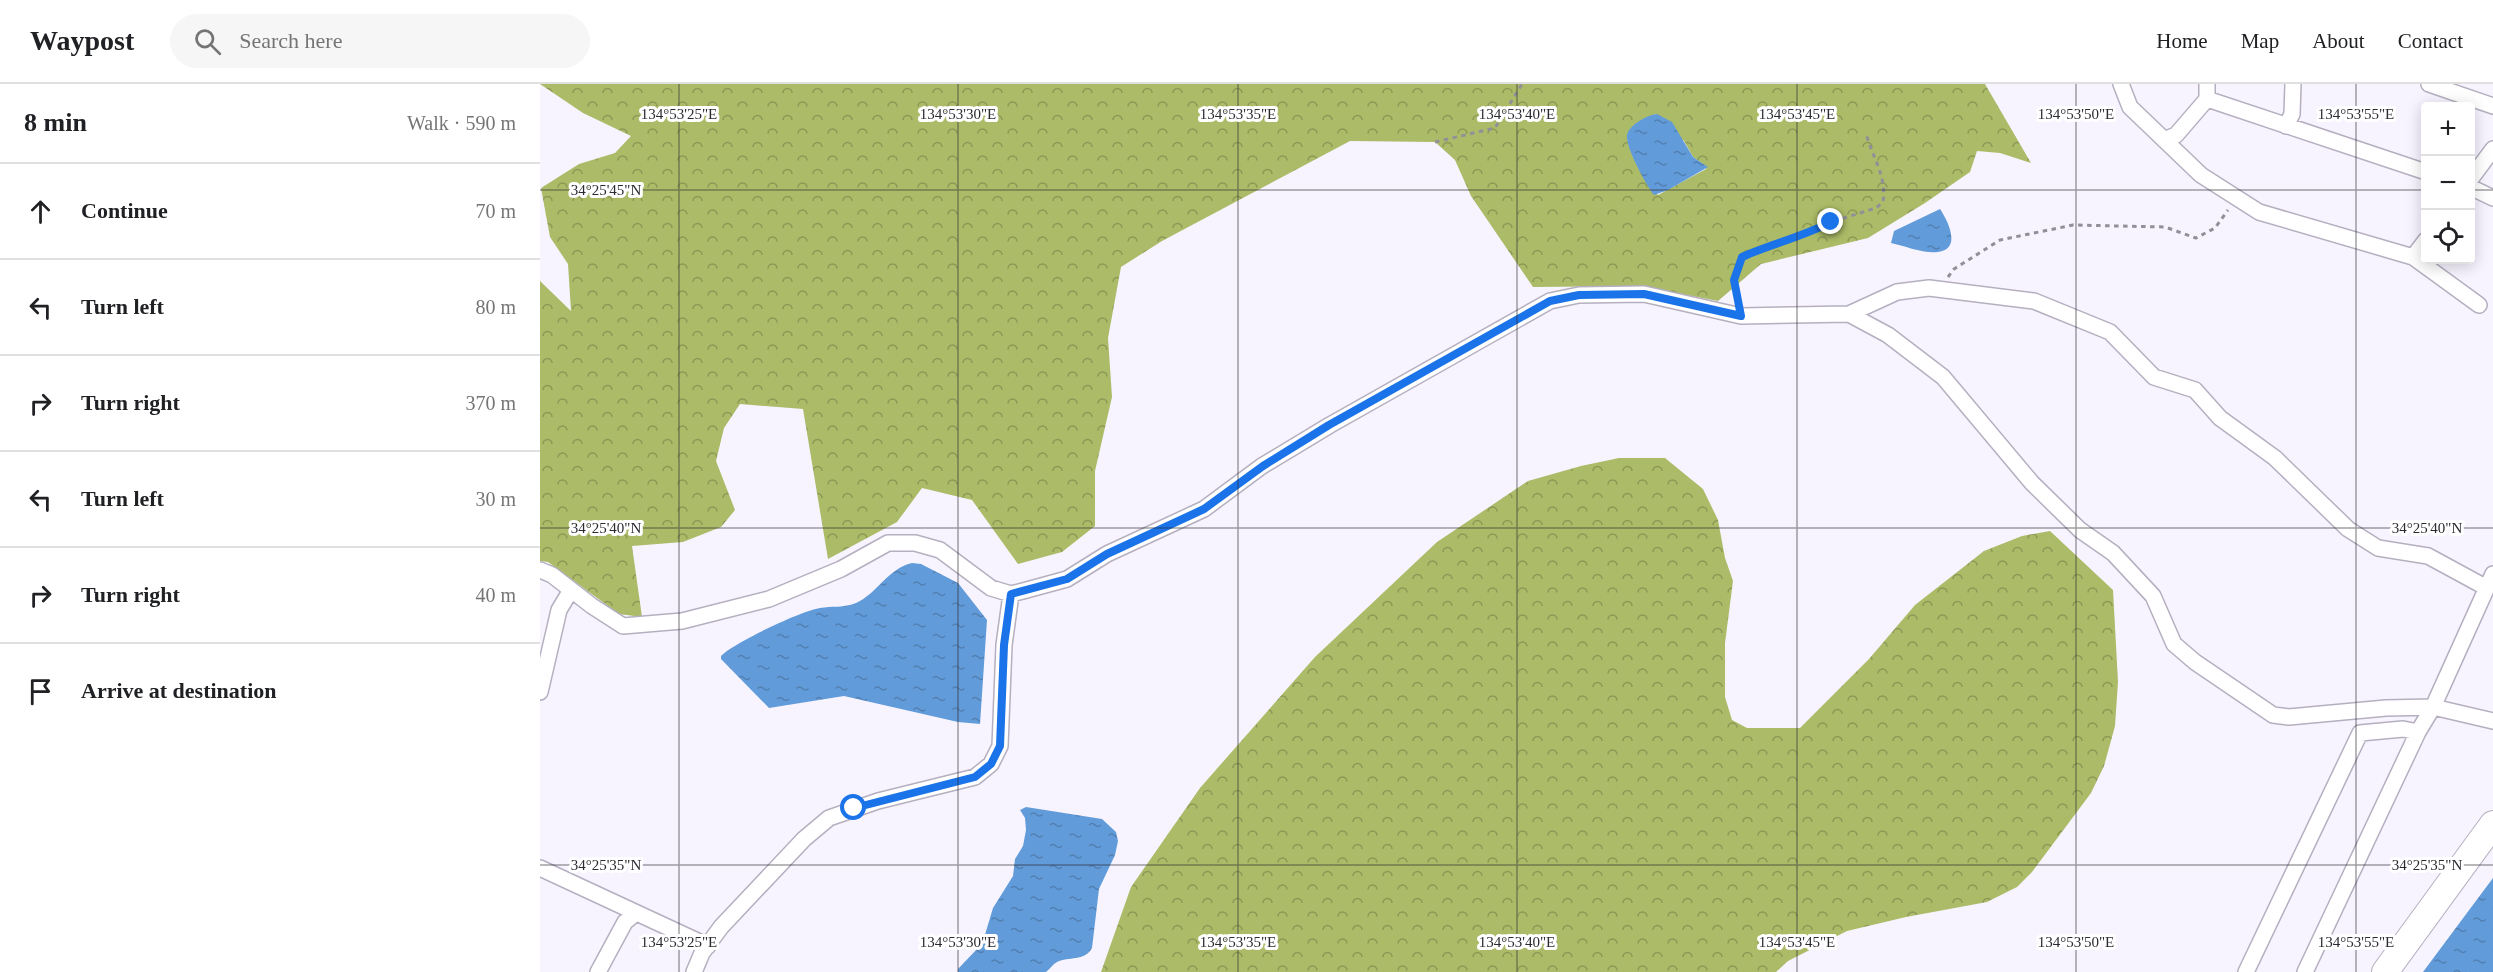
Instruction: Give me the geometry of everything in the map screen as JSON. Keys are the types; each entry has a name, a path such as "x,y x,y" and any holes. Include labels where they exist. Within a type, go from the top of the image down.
{"highway":[{"path":"2385,972 2493,824"}],"street":[{"path":"2121,84 2130,107 2201,175 2259,212 2412,257 2479,305"},
{"path":"2286,126 2292,114 2294,84"},
{"path":"2429,84 2493,106"},
{"path":"2164,140 2176,135 2207,91 2286,126 2421,170"},
{"path":"2475,173 2493,149"},
{"path":"2475,189 2493,198"},
{"path":"2412,257 2421,246"},
{"path":"540,570 552,575 623,626 682,621 769,599 840,569 888,543 915,543 940,550 991,588 1011,594 1067,579 1107,554 1204,509 1263,466 1329,425 1550,301 1579,295 1644,294 1741,316 1850,314 1897,292 1940,288 2034,301 2110,332 2154,377 2195,390 2220,418 2275,458 2348,529 2378,548 2428,556 2490,581 2433,707 2418,732 2305,972"},
{"path":"1850,314 1888,335 1943,377 2032,483 2080,530 2113,553 2153,596 2174,644 2205,669 2273,715 2320,716 2386,708 2433,707 2493,722"},
{"path":"540,692 559,610 572,590"},
{"path":"694,972 721,927 804,839 829,818 870,803 975,777 991,764 1000,746 1004,645 1011,594"},
{"path":"2246,972 2360,733 2403,729 2418,732"},
{"path":"540,868 708,946"},
{"path":"604,970 625,922 636,913"}],"path":[{"path":"1435,142 1495,128 1522,84"},
{"path":"1741,316 1734,280 1742,257 1767,246 1806,235 1831,222 1876,208 1883,202 1884,180 1870,150 1866,133"},
{"path":"1940,288 1953,269 2000,240 2073,225 2165,226 2196,238 2215,228 2236,197"}],"green space":[{"path":"540,84 1985,84 2031,163 2000,153 1977,151 1970,172 1868,238 1761,264 1718,301 1640,286 1533,287 1471,196 1455,160 1435,142 1350,141 1162,241 1121,267 1108,338 1112,397 1095,471 1095,526 1062,552 1018,564 972,500 922,488 897,522 828,559 803,409 740,404 724,428 716,461 735,510 721,527 683,542 632,546 642,617 619,614 548,562 540,561 540,281 571,311 568,264 550,237 541,188 579,164 615,153 631,136 583,113","holes":["1656,114 1684,141 1693,157 1706,166 1706,169 1658,195 1639,169 1627,139 1637,123"]},
{"path":"1619,458 1665,458 1703,489 1718,520 1725,558 1733,581 1725,643 1725,697 1732,720 1747,728 1800,728 1869,659 1915,605 1984,551 2022,536 2050,531 2113,590 2118,682 2115,726 2104,766 2091,793 2032,872 2017,887 1987,902 1847,931 1788,961 1776,972 1101,972 1131,887 1200,788 1315,657 1437,542 1528,481"}],"water":[{"path":"1657,114 1672,122 1693,157 1708,167 1668,190 1654,195 1633,157 1627,135 1628,131 1639,121"},
{"path":"1940,209 1951,234 1950,246 1945,250 1927,252 1891,243 1894,231"},
{"path":"912,563 921,564 958,583 987,620 980,724 958,722 844,696 769,708 721,659 721,656 739,643 798,615 820,608 852,605 864,599 896,570"},
{"path":"1026,807 1102,819 1116,832 1118,841 1115,855 1099,889 1092,948 1081,957 1057,962 1046,972 958,972 958,969 984,938 993,908 1013,876 1015,859 1023,846 1026,830 1025,818 1020,810"},
{"path":"2493,878 2493,972 2423,972"}],"route":[{"path":"854,808 975,777 991,764 1000,746 1004,645 1011,594 1067,579 1107,554 1204,509 1220,495 1263,466 1329,425 1550,301 1579,295 1644,294 1741,316 1734,280 1742,257 1767,246 1806,235 1831,222"}]}
